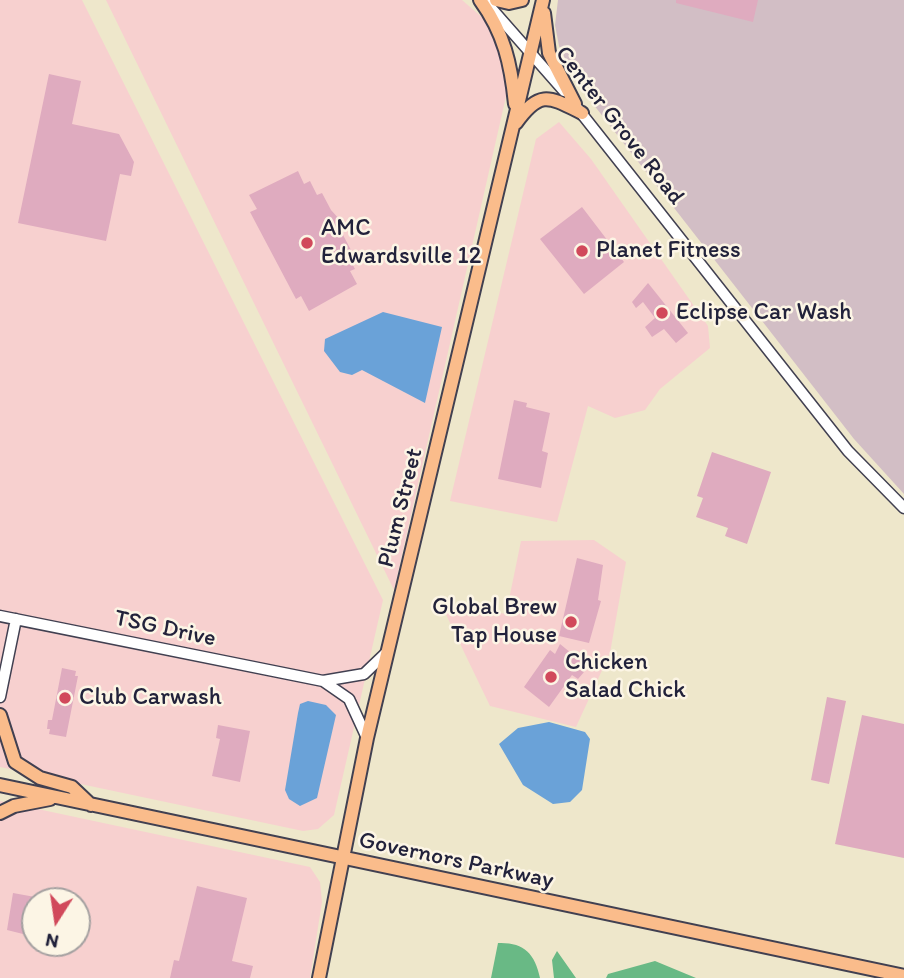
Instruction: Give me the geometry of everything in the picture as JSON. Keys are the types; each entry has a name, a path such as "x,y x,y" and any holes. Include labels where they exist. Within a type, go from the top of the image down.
{"main road":[{"path":"482,0 495,23 510,61 515,121"},
{"path":"496,0 522,0"},
{"name":"Plum Street","path":"319,978 367,738 424,510 544,0"},
{"path":"544,0 545,37 549,53 578,109"},
{"path":"515,121 540,98 558,101 578,109"},
{"path":"0,715 15,762 40,778 72,787 92,805"},
{"name":"Governors Parkway","path":"0,785 904,976"},
{"path":"0,813 14,806 56,797"}],"street":[{"name":"Center Grove Road","path":"482,0 531,50 849,451 904,508"},
{"name":"TSG Drive","path":"0,616 323,681 364,674 387,652"},
{"path":"0,697 16,620"},
{"name":"TSG Drive","path":"323,681 349,699 367,738"}],"shaded area":[{"path":"0,0 82,0 383,600 334,815 318,829 303,831 0,767"},
{"path":"106,0 462,0 491,25 507,76 507,92 394,590"},
{"path":"558,0 904,0 904,494 854,439 576,82 559,46 555,25"},
{"path":"559,122 591,159 708,326 710,348 660,389 645,410 615,418 588,406 557,522 450,501 536,139"},
{"path":"594,540 626,562 610,653 576,727 490,706 440,602 506,614 521,541"},
{"path":"0,801 310,867 320,882 322,902 310,978 0,978"}],"green space":[{"path":"498,943 521,947 526,951 535,962 540,978 491,978"},
{"path":"557,951 576,978 554,978 552,960"},
{"path":"655,961 696,978 606,978 608,974"}],"water":[{"path":"383,312 442,327 425,403 362,370 352,375 340,372 324,351 325,339"},
{"path":"308,701 326,705 336,715 317,798 300,806 289,799 285,790 300,704"},
{"path":"549,722 585,732 590,739 582,790 570,802 553,804 523,785 499,744 518,728"}],"building":[{"path":"676,0 758,0 753,22 676,3"},
{"path":"49,74 81,81 72,124 119,134 134,162 131,176 120,174 106,241 18,223"},
{"name":"AMC Edwardsville 12","path":"298,171 304,184 310,181 317,195 322,193 340,220 343,235 352,252 347,254 355,269 350,271 357,284 309,311 301,296 296,299 250,212 257,209 249,195"},
{"name":"Planet Fitness","path":"582,207 624,262 584,294 540,239"},
{"name":"Eclipse Car Wash","path":"648,283 688,333 676,343 664,329 652,337 645,327 655,318 643,302 636,308 632,302"},
{"path":"514,400 527,403 526,407 550,413 542,451 548,453 541,488 498,479"},
{"path":"712,452 771,472 747,544 725,536 728,528 696,517 703,498 697,496"},
{"path":"577,558 603,565 598,600 601,601 589,643 559,636"},
{"name":"Chicken Salad Chick","path":"560,644 582,662 579,667 584,672 578,679 572,675 549,707 524,687 550,650 555,654"},
{"name":"Club Carwash","path":"62,668 76,671 75,676 78,676 66,737 49,734 50,729 47,729 48,720 52,720"},
{"path":"827,697 846,701 829,784 811,780"},
{"path":"862,715 904,724 904,858 835,844"},
{"path":"218,725 250,731 240,782 212,776 220,739 216,738"},
{"path":"197,886 247,898 232,961 253,966 250,978 170,978 174,960 179,961"},
{"path":"13,893 21,894 21,934 7,930"}],"place":[{"name":"AMC Edwardsville 12","path":"307,243"},
{"name":"Planet Fitness","path":"582,251"},
{"name":"Eclipse Car Wash","path":"662,313"},
{"name":"Global Brew Tap House","path":"571,622"},
{"name":"Chicken Salad Chick","path":"551,677"},
{"name":"Club Carwash","path":"65,698"}]}
